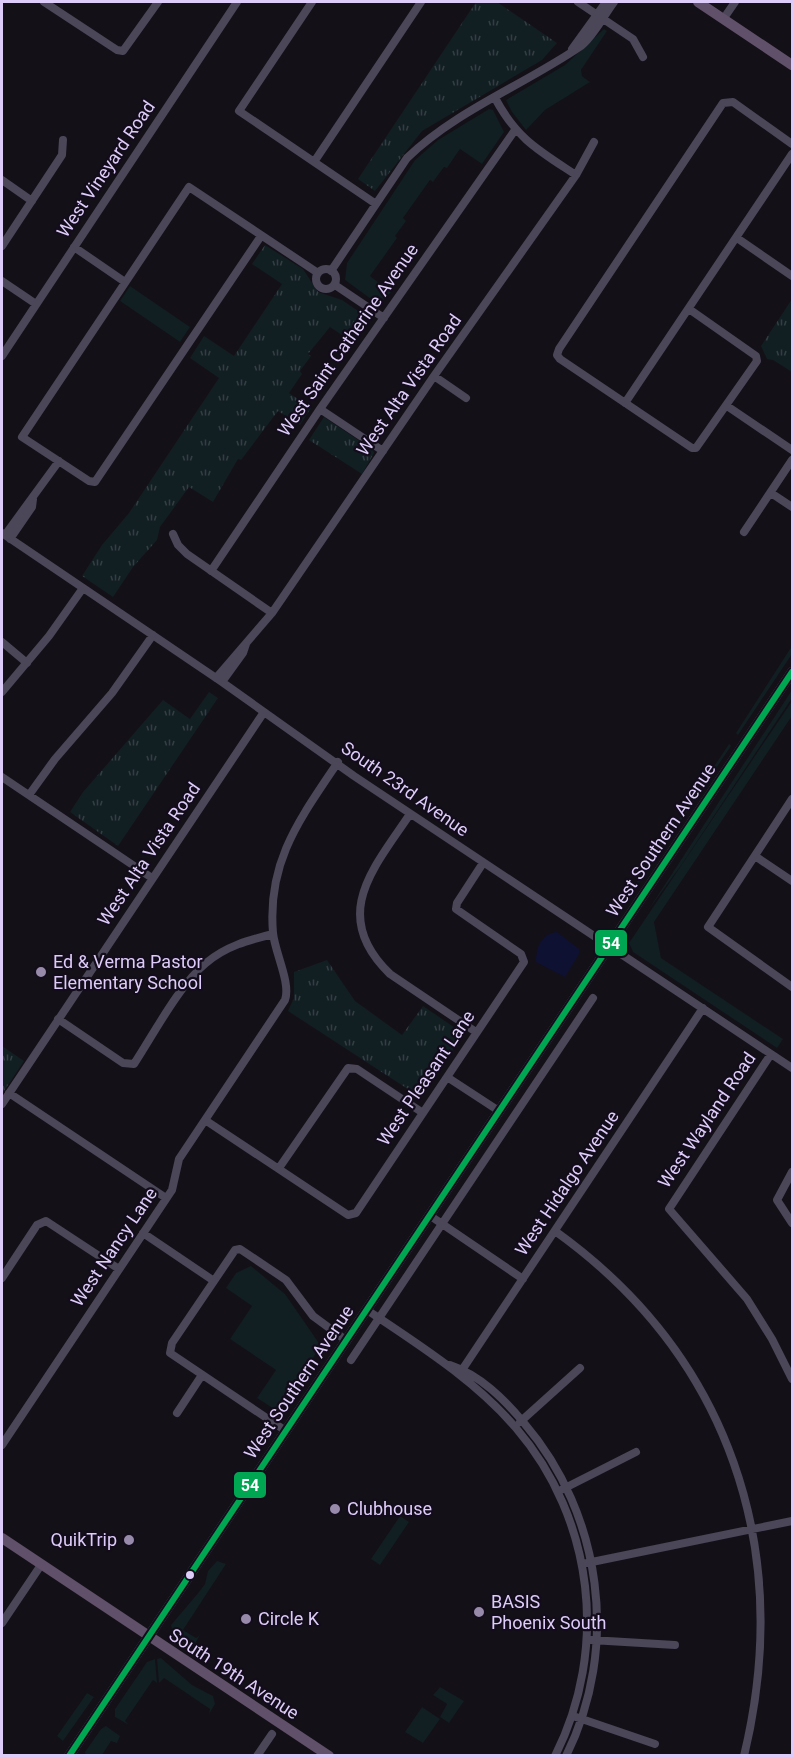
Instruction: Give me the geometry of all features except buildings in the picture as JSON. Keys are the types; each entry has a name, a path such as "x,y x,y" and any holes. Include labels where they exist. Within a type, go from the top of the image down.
{"main road":[{"path":"698,2 792,65"},
{"name":"West Southern Avenue","path":"69,1755 792,672"},
{"name":"South 19th Avenue","path":"2,1538 149,1638 329,1755"}],"street":[{"path":"45,2 117,50 123,51 158,2"},
{"name":"West Vineyard Road","path":"2,356 237,2"},
{"path":"312,2 239,111 376,204"},
{"path":"314,162 421,2"},
{"path":"578,2 633,39 643,57"},
{"path":"332,271 407,158 421,144 444,125 495,98 581,45 600,16 606,2"},
{"path":"600,16 614,2"},
{"path":"724,18 735,2"},
{"path":"495,98 515,130 532,147 576,175"},
{"path":"689,309 756,356 757,361 696,448 625,403 557,355 558,349 726,102 733,102 792,144"},
{"name":"West Saint Catherine Avenue","path":"211,571 320,409 515,130"},
{"path":"2,246 62,155 63,140"},
{"name":"West Alta Vista Road","path":"219,680 243,653 246,644 272,613 434,376 576,175 594,142"},
{"path":"625,403 792,154"},
{"path":"2,180 32,201"},
{"path":"261,236 93,483 22,437 189,188 318,273"},
{"path":"737,237 792,276"},
{"path":"74,247 125,282"},
{"path":"324,269 332,271 336,277 335,285 328,290 320,288 316,282 318,273 324,269"},
{"path":"2,281 36,304"},
{"path":"335,285 384,318"},
{"path":"434,376 466,398"},
{"path":"727,406 792,450"},
{"path":"320,409 383,451"},
{"path":"744,532 792,460"},
{"path":"5,535 32,507 33,499 59,461"},
{"path":"771,493 792,507"},
{"path":"173,534 183,551 272,613"},
{"name":"South 23rd Avenue","path":"5,535 483,863 792,1068"},
{"path":"2,692 27,663 83,588"},
{"path":"29,795 55,759 112,693 153,635"},
{"path":"2,642 27,663"},
{"name":"West Alta Vista Road","path":"2,1104 264,712"},
{"name":"West Nancy Lane","path":"2,1445 144,1233 175,1184 179,1159 286,997 287,988 277,958 273,934 273,902 284,848 338,762"},
{"path":"2,777 152,878"},
{"path":"792,799 708,928 792,987"},
{"path":"411,814 371,871 364,886 360,911 365,938 380,964 477,1032"},
{"path":"755,856 792,881"},
{"name":"West Pleasant Lane","path":"279,1168 352,1215 523,965 524,958 458,911 456,906 483,863"},
{"path":"58,1019 123,1063 134,1064 205,964 242,942 273,934"},
{"name":"West Southern Avenue","path":"351,1360 593,998"},
{"name":"West Hidalgo Avenue","path":"460,1373 703,1008"},
{"name":"West Wayland Road","path":"771,1054 669,1209 747,1299 772,1339 792,1379"},
{"path":"537,1055 549,1064"},
{"path":"205,1120 279,1168 345,1070 354,1068 423,1113"},
{"path":"447,1077 499,1111"},
{"path":"9,1093 166,1198"},
{"path":"792,1172 777,1200 792,1223"},
{"path":"429,1215 523,1279"},
{"path":"2,1278 38,1225 46,1221 119,1269"},
{"path":"555,1231 616,1280 664,1330 721,1424 748,1497 755,1529 764,1596 763,1660 758,1699 744,1755"},
{"path":"144,1233 214,1281"},
{"path":"286,1431 170,1353 172,1342 236,1250 245,1251 286,1280 313,1316 346,1341"},
{"path":"367,1310 460,1373 518,1423 582,1522 596,1586 592,1680 581,1719 566,1755"},
{"path":"518,1423 580,1368"},
{"path":"177,1413 202,1375"},
{"path":"562,1489 636,1452"},
{"path":"555,1755 572,1716 592,1640 582,1564 562,1489"},
{"path":"582,1564 792,1521"},
{"path":"2,1623 41,1565"},
{"path":"592,1640 675,1645"},
{"path":"572,1716 655,1744"},
{"path":"257,1755 272,1734"}],"green space":[{"path":"476,2 497,2 557,43 542,60 422,131 375,191 358,179"},
{"path":"604,29 607,31 581,70 582,76 590,82 545,110 526,130 506,100 565,65"},
{"path":"489,109 493,110 504,132 482,164 460,149 447,168 444,167 433,182 430,180 403,218 406,221 395,236 397,238 370,276 391,292 379,305 345,280 347,263 415,160 438,140"},
{"path":"265,245 303,269 318,292 342,300 370,319 354,343 330,327 308,354 311,356 289,393 311,408 300,425 278,411 241,460 238,459 213,502 189,487 160,527 157,540 133,567 113,597 82,576 102,545 129,513 219,378 190,358 204,336 234,356 282,284 252,264"},
{"path":"130,286 190,327 180,342 120,301"},
{"path":"792,299 792,372 773,360 767,359 761,346"},
{"path":"324,417 373,450 374,453 362,474 309,440"},
{"path":"792,646 792,654 738,735 736,733"},
{"path":"792,690 792,698 682,864 647,912"},
{"path":"209,692 218,698 118,846 70,812 83,792 163,700 190,719"},
{"path":"792,701 792,716 654,922 661,958 783,1039 777,1048 633,952 629,943"},
{"path":"729,744 731,746 639,883 637,882"},
{"path":"327,960 355,1001 402,1035 423,1006 464,1034 420,1097 288,1011 294,998 294,972"},
{"path":"2,1046 24,1061 2,1094"},
{"path":"251,1266 285,1294 321,1346 277,1411 257,1398 276,1370 230,1339 252,1306 226,1288 236,1273"},
{"path":"400,1516 409,1522 380,1565 371,1559"},
{"path":"217,1561 226,1564 183,1630 196,1638 200,1635 192,1649 174,1639 171,1625 205,1584 208,1571"},
{"path":"161,1658 192,1685 213,1696 215,1704 209,1714 210,1709 164,1678 159,1683 157,1659"},
{"path":"155,1659 157,1683 153,1680 125,1721 129,1725 115,1717 115,1709 147,1662"},
{"path":"440,1687 464,1701 449,1723 440,1717 447,1704 433,1695"},
{"path":"87,1693 94,1697 63,1741 57,1736"},
{"path":"422,1707 440,1719 423,1743 405,1732"},
{"path":"106,1726 120,1736 117,1743 111,1741 102,1755 86,1755 85,1752 101,1729"}],"shaded area":[{"path":"557,932 579,949 579,954 565,977 536,962 540,942 547,935"}],"transit line":[{"name":"54","path":"69,1756 792,672"}],"place":[{"name":"Ed & Verma Pastor Elementary School","path":"41,972"},
{"name":"Clubhouse","path":"335,1509"},
{"name":"QuikTrip","path":"129,1540"},
{"name":"BASIS Phoenix South","path":"479,1612"},
{"name":"Circle K","path":"246,1619"}]}
